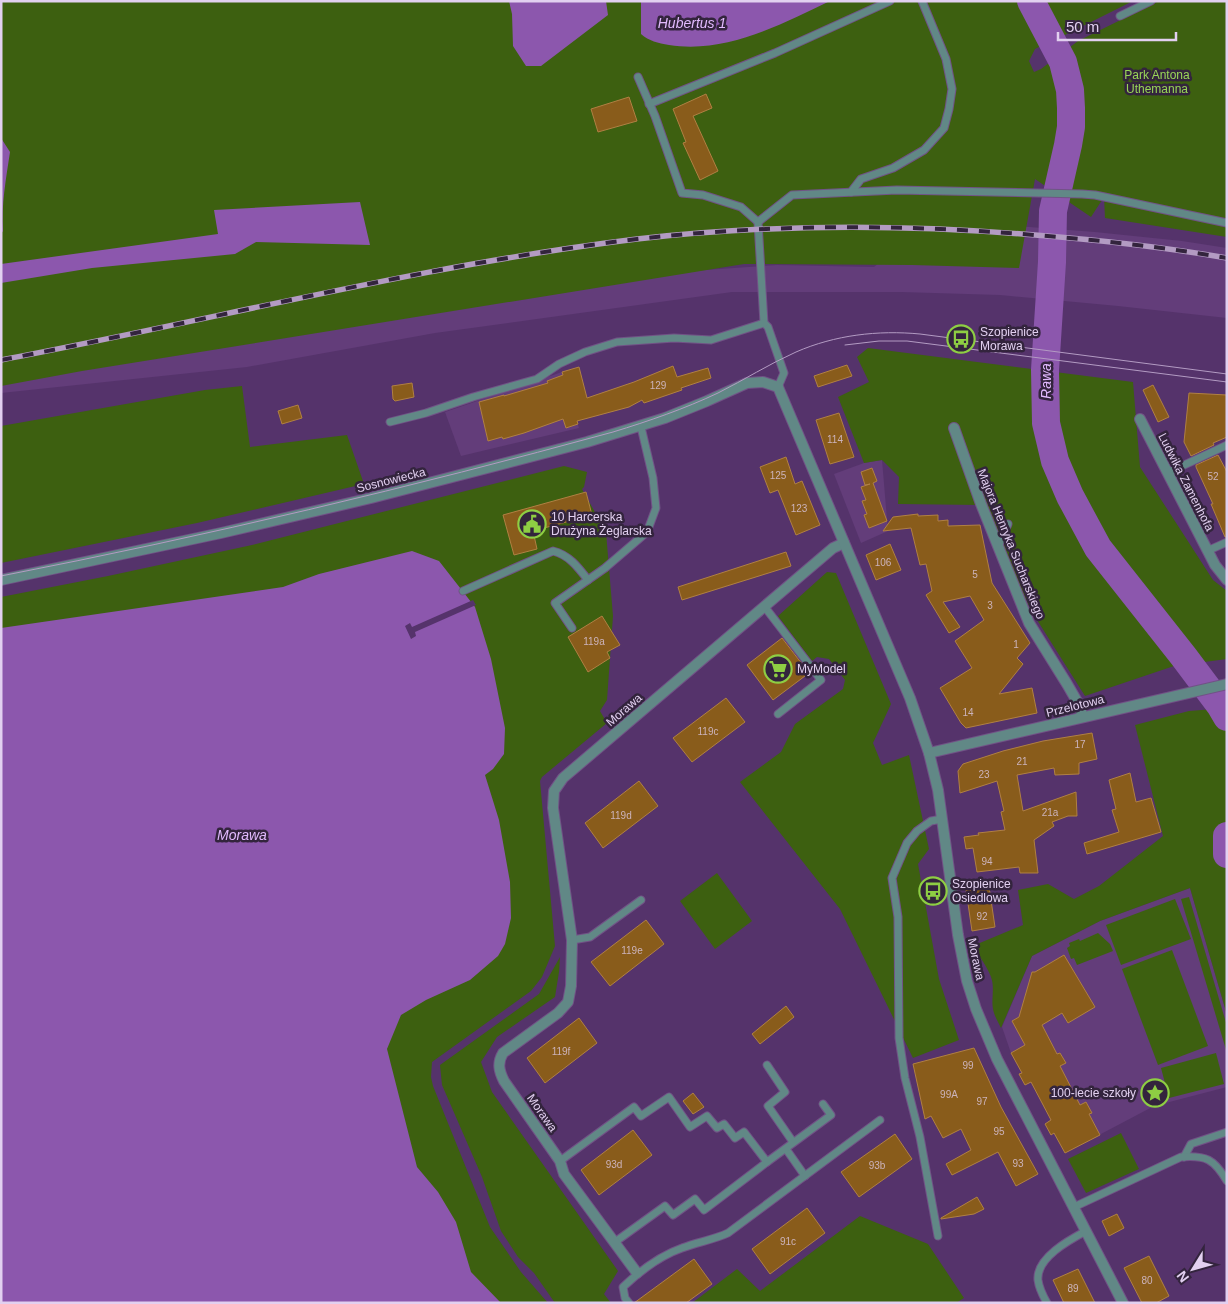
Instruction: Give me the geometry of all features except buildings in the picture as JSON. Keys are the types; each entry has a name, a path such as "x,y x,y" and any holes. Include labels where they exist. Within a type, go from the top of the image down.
{"street":[{"name":"Sosnowiecka","path":"1,580 127,554 302,514 578,445 641,427 687,410 747,383 763,382 778,387"},
{"name":"Morawa","path":"778,387 910,698 929,753 942,819 958,935 972,995 997,1059 1123,1303"},
{"name":"Ludwika Zamenhofa","path":"1140,419 1215,566 1227,580"},
{"name":"Majora Henryka Sucharskiego","path":"954,428 998,547 1029,623 1075,697 1083,717"},
{"name":"Morawa","path":"638,1273 564,1174 560,1161 499,1071 499,1059 502,1053 558,1013 568,1002 571,986 572,940 553,808 554,791 563,778 764,606 833,548 844,543"},
{"name":"Przelotowa","path":"929,753 1226,684"}],"lane":[{"path":"649,104 776,52 890,1"},
{"path":"851,192 861,179 893,168 924,150 944,128 952,89 946,59 922,1"},
{"path":"1120,16 1150,1"},
{"path":"638,77 682,193 703,195 741,207 758,222 764,323 768,327 784,373 778,387"},
{"path":"758,222 792,195 897,190 1037,192 1095,195 1227,223"},
{"path":"390,422 537,379 567,360 617,342 674,338 711,340 764,323"},
{"path":"572,628 555,603 628,550 648,532 656,508 653,478 641,427"},
{"path":"1167,473 1227,445"},
{"path":"998,547 1008,524"},
{"path":"1207,551 1227,542"},
{"path":"462,591 553,551 564,553 588,580"},
{"path":"764,606 821,680 778,714"},
{"path":"938,1236 920,1137 905,1078 899,1038 898,917 892,878 907,843 917,831 931,821 942,819"},
{"path":"572,940 590,937 641,900"},
{"path":"767,1065 785,1092 768,1106 793,1142"},
{"path":"560,1161 634,1107 641,1116 669,1097 690,1127 707,1116 717,1128 724,1124 735,1138 744,1132 767,1162"},
{"path":"615,1242 665,1206 672,1215 695,1199 704,1210 831,1115 823,1104"},
{"path":"629,1303 625,1298 623,1287 638,1273 662,1257 683,1248 714,1240 728,1234 880,1120"},
{"path":"1184,1157 1191,1144 1227,1132"},
{"path":"786,1149 806,1176"},
{"path":"1074,1207 1184,1157 1199,1156 1214,1162 1227,1181"},
{"path":"1047,1303 1039,1287 1040,1266 1072,1238 1086,1231"}],"shaded area":[{"path":"934,220 1095,232 1182,241 1227,248 1227,318 1000,295 901,292 732,292 435,333 247,367 1,393 1,369 645,274 777,265 874,267"},
{"path":"562,372 579,428 461,456 445,412"},
{"path":"882,460 888,531 861,543 834,474 864,463"},
{"path":"1190,888 1227,1015 1227,1087 1154,1106 1065,1153 1054,1133 1051,1135 1045,1124 1051,1120 1031,1082 1025,1085 1019,1074 1022,1072 1011,1053 1002,1027 1032,956 1100,921"}],"green space":[{"name":"Park Antona Uthemanna","path":"1,1 1023,1 1045,44 1035,49 1029,61 1034,72 1041,69 1078,41 1159,1 1227,1 1227,237 1105,218 1104,197 1091,217 1035,179 1019,268 744,264 82,371 1,386"},
{"path":"1037,1 1133,1 1057,39"},
{"path":"868,348 1133,382 1140,467 1213,580 1227,591 1227,659 1174,666 1085,696 1032,612 981,505 898,504 899,477 882,460 864,463 838,397 869,382 857,357"},
{"path":"242,386 250,447 347,435 364,484 197,523 1,563 1,426 205,390"},
{"name":"Morawa","path":"564,466 587,472 582,489 606,532 613,616 607,700 600,711 607,723 542,777 540,781 555,946 542,977 531,991 432,1062 431,1077 490,1227 521,1272 548,1303 1,1303 1,597 252,545"},
{"path":"827,572 836,573 891,704 873,743 882,765 909,755 929,849 918,864 939,979 959,1040 913,1058 840,909 740,782 781,752 795,724 843,689 845,680 829,659 817,657 812,661 778,616"},
{"path":"1227,708 1227,1015 1190,888 1100,921 1032,956 1001,1028 993,1009 991,977 975,945 1023,925 1018,890 1048,884 1074,899 1099,886 1163,836 1135,725 1189,711"},
{"path":"717,873 752,921 715,949 680,901"},
{"path":"1189,897 1227,1026 1227,1053 1181,899"},
{"path":"1175,899 1191,939 1121,965 1106,925"},
{"path":"1098,933 1110,944 1113,951 1077,965 1074,958 1071,959 1067,948 1070,946 1069,943 1079,939 1080,941"},
{"path":"1172,950 1208,1046 1158,1065 1122,969"},
{"path":"560,957 555,997 497,1037 481,1062 492,1092 618,1271 604,1294 611,1303 555,1303 534,1273 518,1257 501,1231 482,1177 442,1085 440,1065 539,994"},
{"path":"1216,1053 1224,1084 1169,1098 1161,1068"},
{"path":"1121,1133 1139,1169 1086,1193 1068,1159"},
{"path":"860,1216 928,1244 964,1298 956,1303 692,1303 737,1269 760,1291"}],"water":[{"path":"509,1 606,1 608,15 541,66 526,66 513,46 512,14"},
{"name":"Hubertus 1","path":"641,1 830,1 772,28 752,35 732,41 690,47 657,42 641,34"},
{"path":"1,138 10,152 3,202 3,231 1,234"},
{"path":"360,202 370,245 256,242 235,254 92,268 1,283 1,264 218,234 214,210"},
{"name":"Morawa","path":"412,551 439,561 475,607 491,659 505,728 504,754 493,769 485,775 499,820 510,882 511,918 505,944 498,956 470,980 426,1000 401,1015 387,1049 417,1167 438,1192 456,1222 471,1272 501,1303 1,1303 1,628 283,587 319,574"}],"pier":[{"path":"473,600 476,605 415,632 416,636 411,639 405,626 410,623 412,627"}],"waterway":[{"name":"Rawa","path":"1031,1 1063,62 1070,90 1071,108 1071,127 1068,145 1053,211 1052,262 1045,370 1046,423 1055,461 1070,496 1098,548 1184,657 1227,717"},
{"name":"Rawa","path":"1227,836 1227,854"}],"tram line":[{"path":"1,576 309,510 613,432 705,399 811,346 857,335 873,333 920,334 1227,374"},
{"path":"845,345 879,341 907,341 1227,382"}],"railway":[{"path":"1,360 477,263 557,250 687,234 737,230 836,227 985,231 1155,247 1227,258"}],"place":[{"name":"Szopienice Morawa","path":"961,339"},
{"name":"10 Harcerska Drużyna Żeglarska","path":"532,524"},
{"name":"MyModel","path":"778,669"},
{"name":"Szopienice Osiedlowa","path":"933,891"},
{"name":"100-lecie szkoły","path":"1155,1093"}]}
